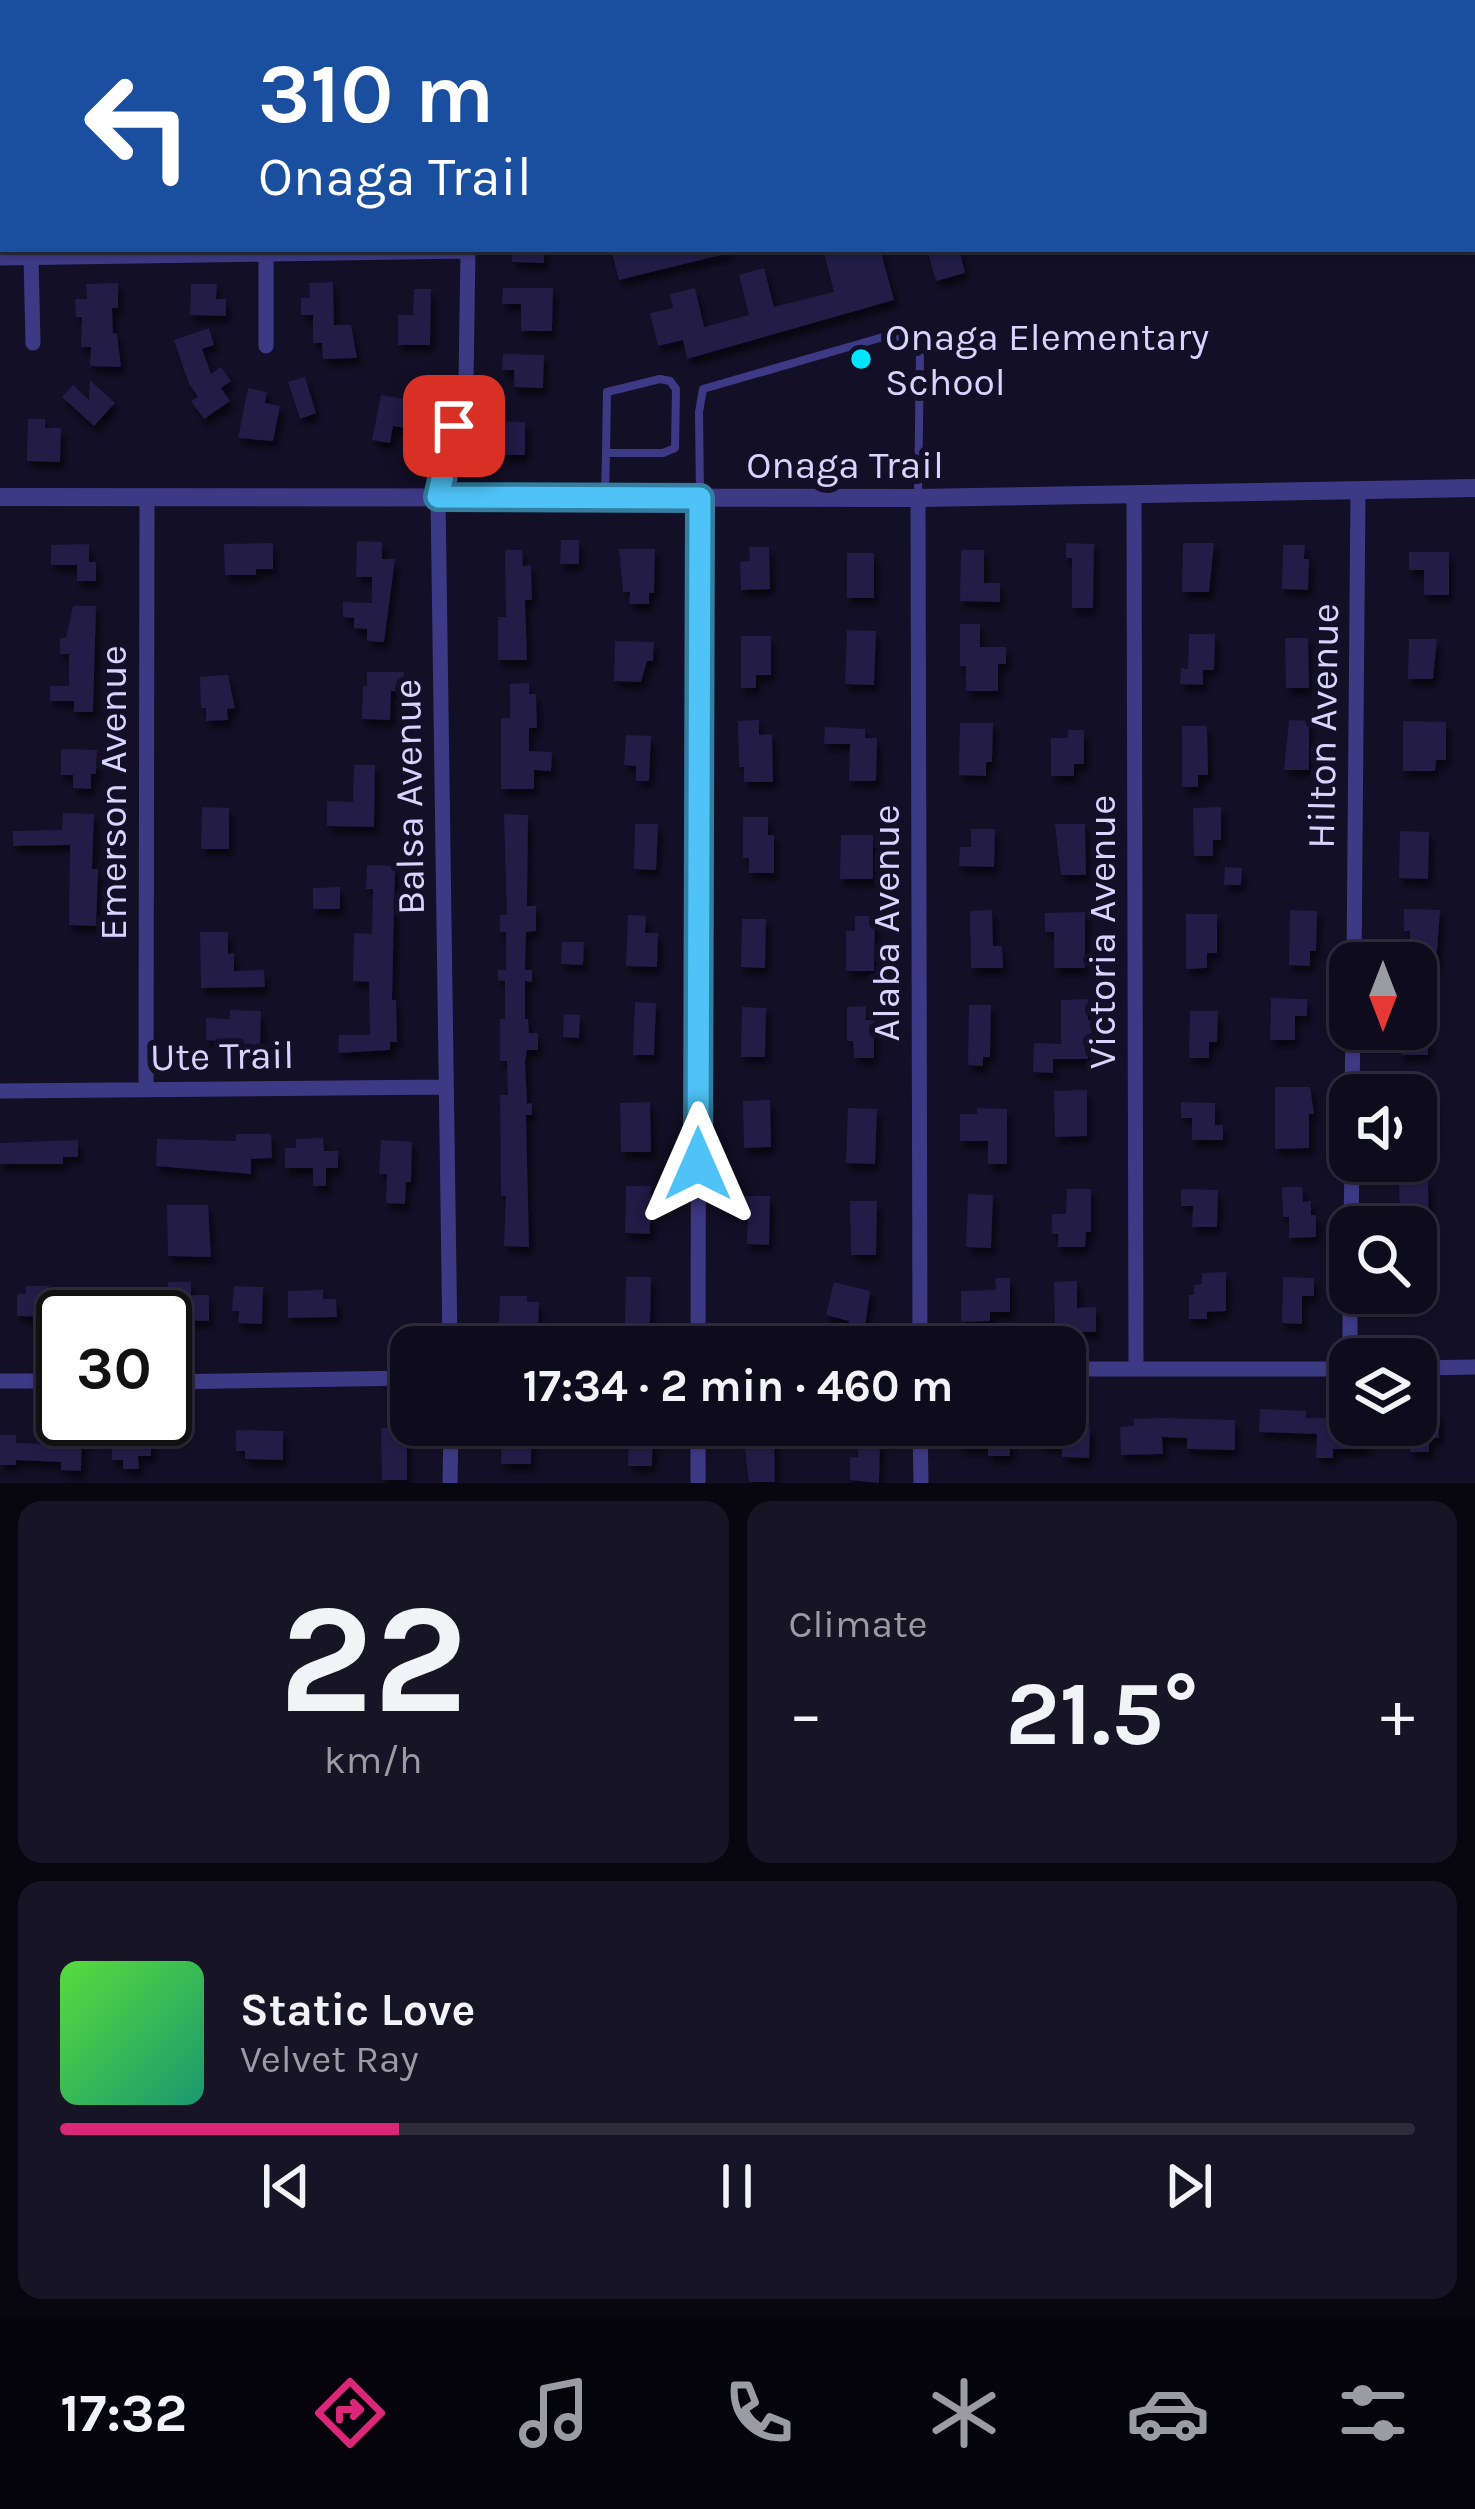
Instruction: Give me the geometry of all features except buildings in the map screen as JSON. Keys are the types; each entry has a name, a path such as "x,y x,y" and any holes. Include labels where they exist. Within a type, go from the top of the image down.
{"street":[{"path":"0,257 367,252"},
{"name":"Balsa Avenue","path":"450,1326 438,497 466,380 468,252"},
{"path":"266,254 266,346"},
{"path":"31,257 33,343"},
{"name":"Onaga Trail","path":"0,497 918,498 1475,488"},
{"name":"Hilton Avenue","path":"1354,942 1358,490"},
{"name":"Victoria Avenue","path":"1134,495 1136,1369"},
{"name":"Emerson Avenue","path":"146,1090 147,497"},
{"path":"698,1326 700,498"},
{"name":"Alaba Avenue","path":"918,498 920,1326"},
{"name":"Ute Trail","path":"0,1091 446,1087"},
{"path":"1437,1368 1475,1367"},
{"path":"1086,1369 1329,1369"},
{"path":"192,1382 390,1378"},
{"path":"0,1381 36,1381"},
{"path":"450,1483 451,1446"},
{"path":"698,1446 698,1483"},
{"path":"920,1446 921,1483"}],"lane":[{"path":"700,498 703,389 890,334 909,339 920,354 918,498"},
{"path":"605,498 607,392 659,379 674,385 675,448 663,453 606,453"}],"place":[{"name":"Onaga Elementary School","path":"861,359"}],"route":[{"path":"454,426 438,497 700,498 698,1164"}]}
